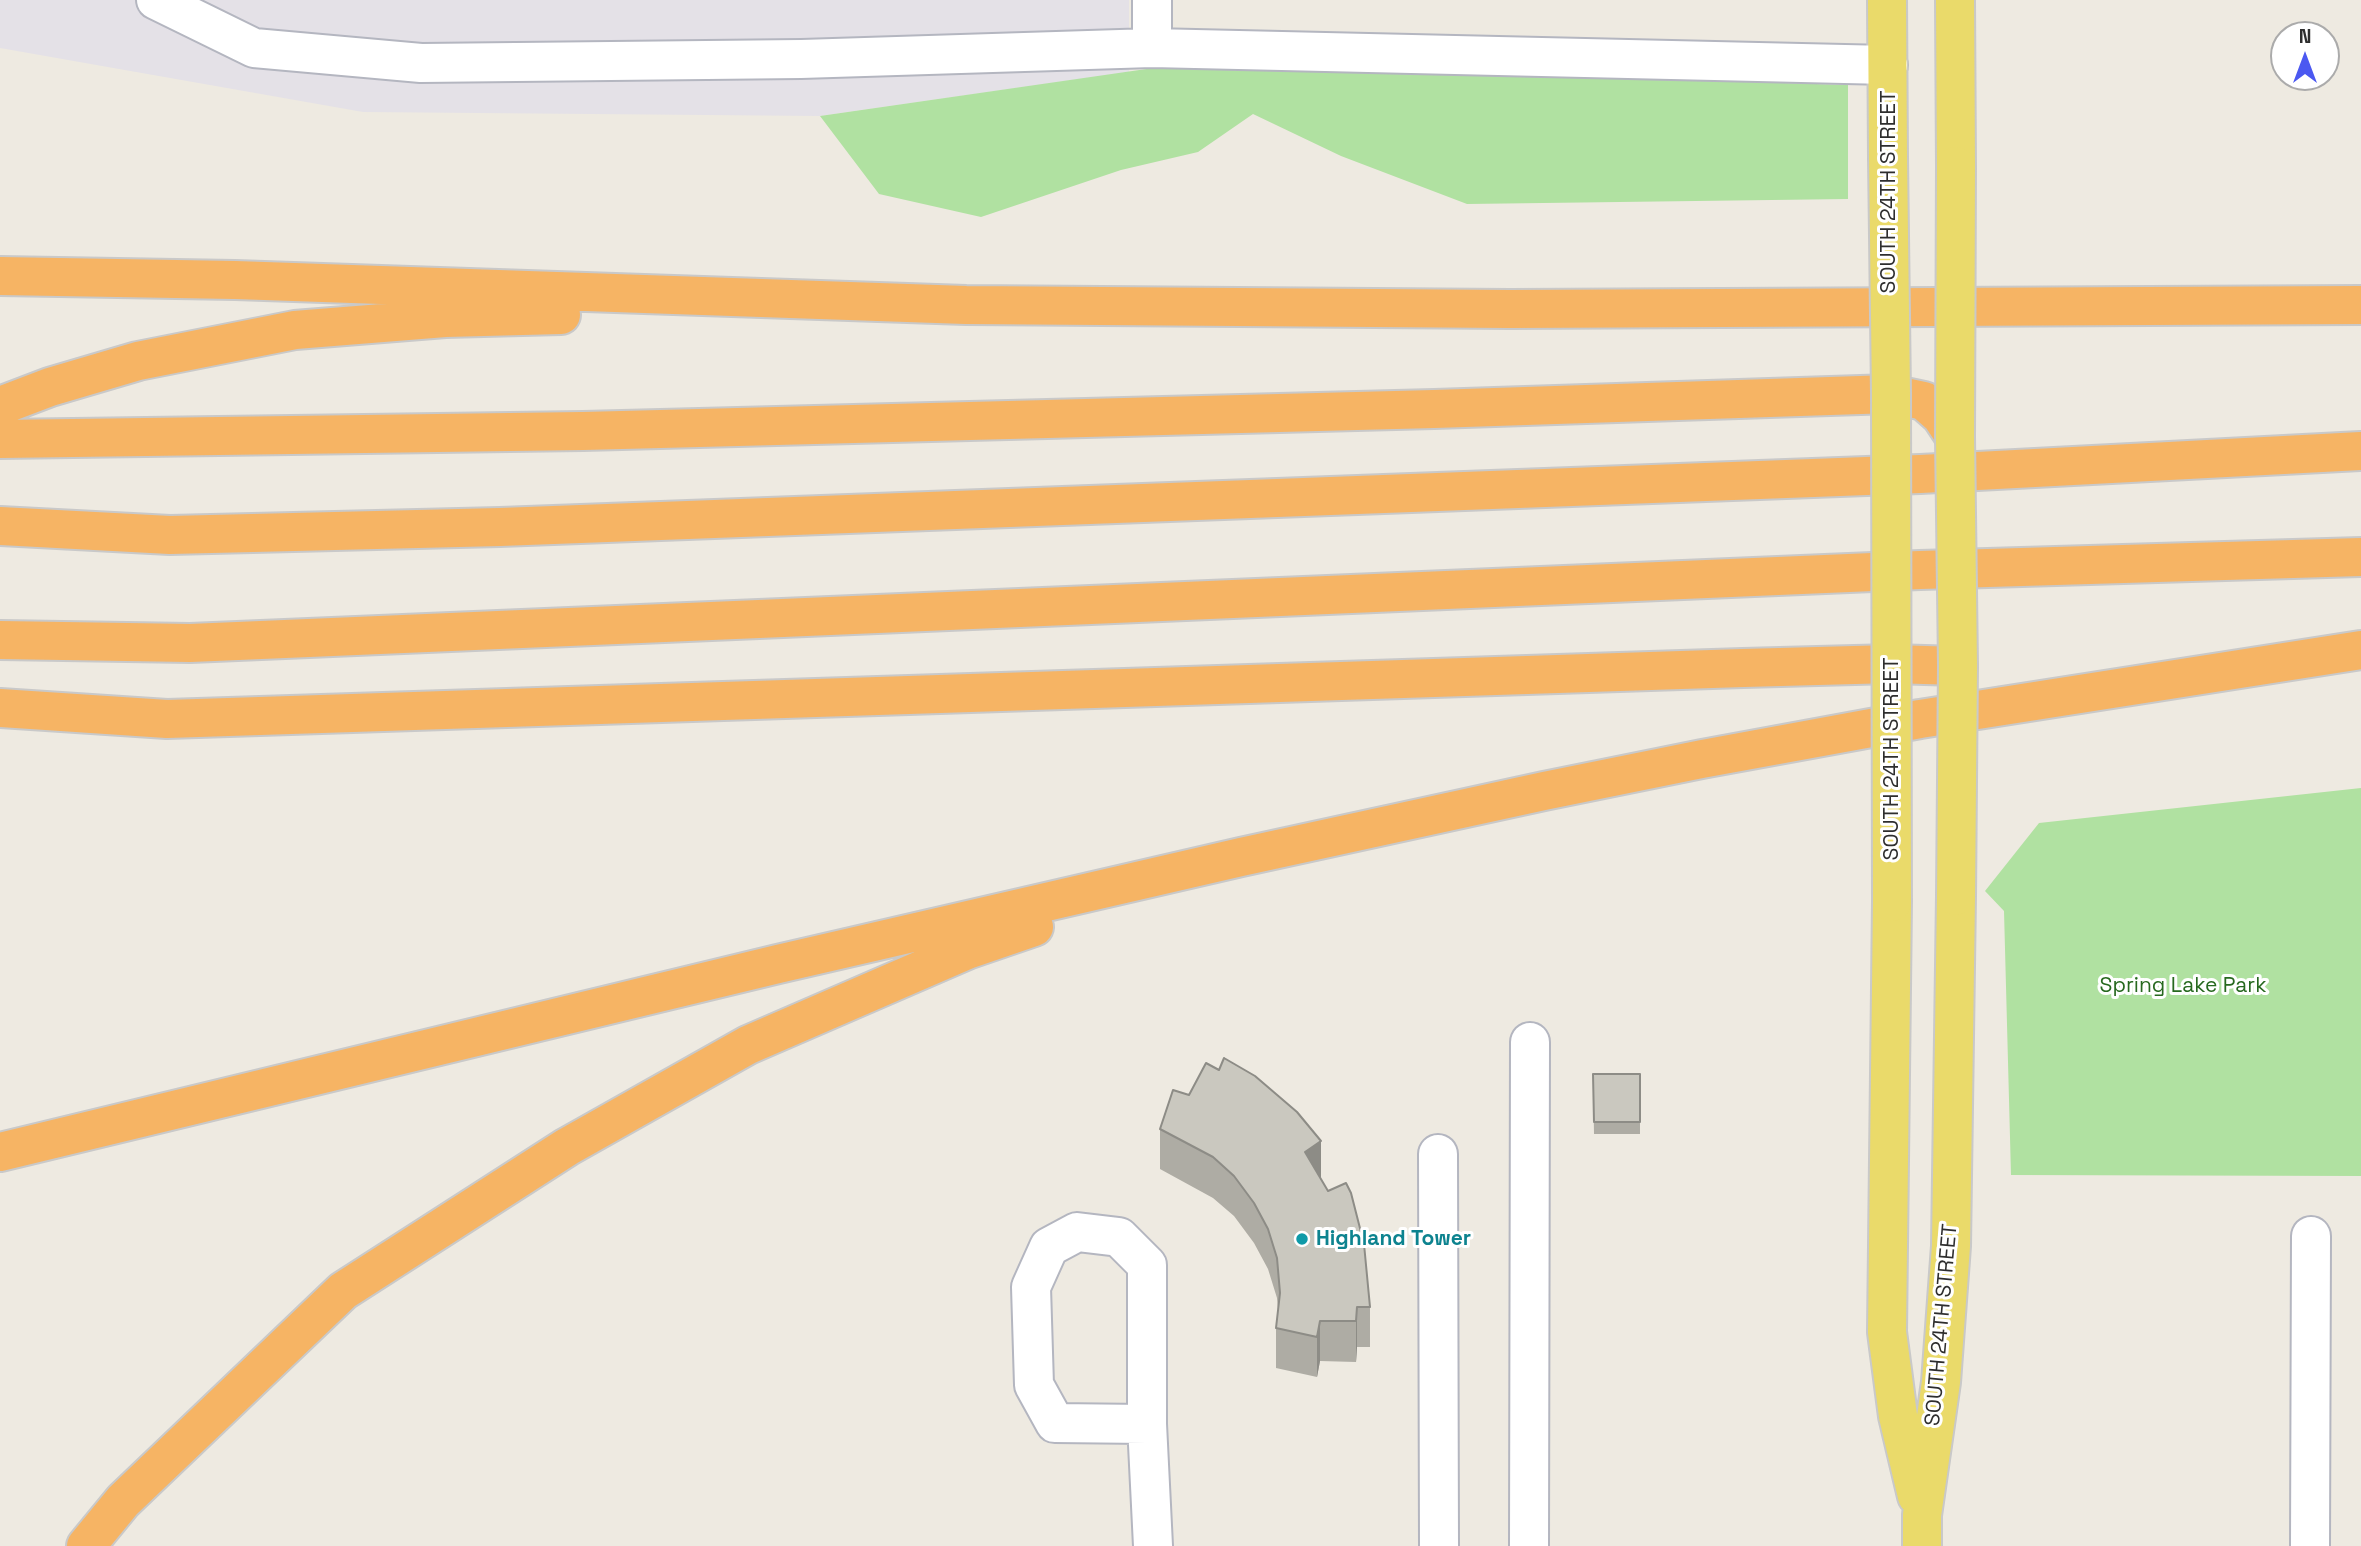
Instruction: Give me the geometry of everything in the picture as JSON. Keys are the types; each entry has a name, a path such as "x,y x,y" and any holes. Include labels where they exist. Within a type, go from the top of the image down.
{"highway":[{"path":"0,276 235,280 966,305 1510,309 2361,305"},
{"path":"0,406 50,387 138,361 206,346 319,328 445,318 966,305"},
{"path":"0,439 583,431 1891,394 1924,401 1941,416 1955,437"},
{"path":"0,526 170,535 500,527 1920,474 2361,451"},
{"path":"2,640 190,643 1920,569 2361,557"},
{"path":"0,1152 765,967 1241,857 1716,756 1920,719 2361,650"},
{"path":"0,708 167,719 1892,664 1958,666"},
{"path":"86,1546 123,1500 343,1291 567,1147 748,1045 967,950 1241,857"}],"main road":[{"name":"SOUTH 24TH STREET","path":"1887,0 1892,664 1887,1332 1899,1416 1922,1531"},
{"name":"SOUTH 24TH STREET","path":"1922,1531 1941,1382 1951,1246 1958,666 1955,0"}],"street":[{"path":"156,0 254,48 421,63 801,59 1152,48 1888,65"},
{"path":"1152,0 1152,48"},
{"path":"1529,1546 1530,1042"},
{"path":"1438,1154 1438,1546"},
{"path":"1147,1424 1055,1423 1034,1385 1031,1287 1049,1247 1077,1231 1119,1237 1147,1265 1147,1424 1153,1546"},
{"path":"2310,1546 2311,1236"}],"shaded area":[{"path":"0,0 1129,0 1129,72 820,116 363,112 0,48"}],"green space":[{"path":"1181,64 1848,85 1848,199 1467,204 1341,156 1253,114 1198,152 1121,170 981,217 879,194 820,116"},
{"name":"Spring Lake Park","path":"2361,788 2361,1176 2011,1175 2004,911 1985,891 2039,823"}],"building":[{"name":"Highland Tower","path":"1224,1058 1255,1076 1297,1112 1321,1141 1305,1152 1328,1191 1346,1183 1364,1244 1370,1307 1357,1307 1356,1321 1320,1321 1317,1337 1276,1328 1280,1293 1277,1258 1268,1229 1254,1203 1234,1176 1213,1157 1160,1129 1173,1090 1189,1095 1206,1063 1219,1070"},
{"path":"1593,1074 1640,1074 1640,1122 1594,1122"}],"place":[{"name":"Highland Tower","path":"1302,1239"}]}
